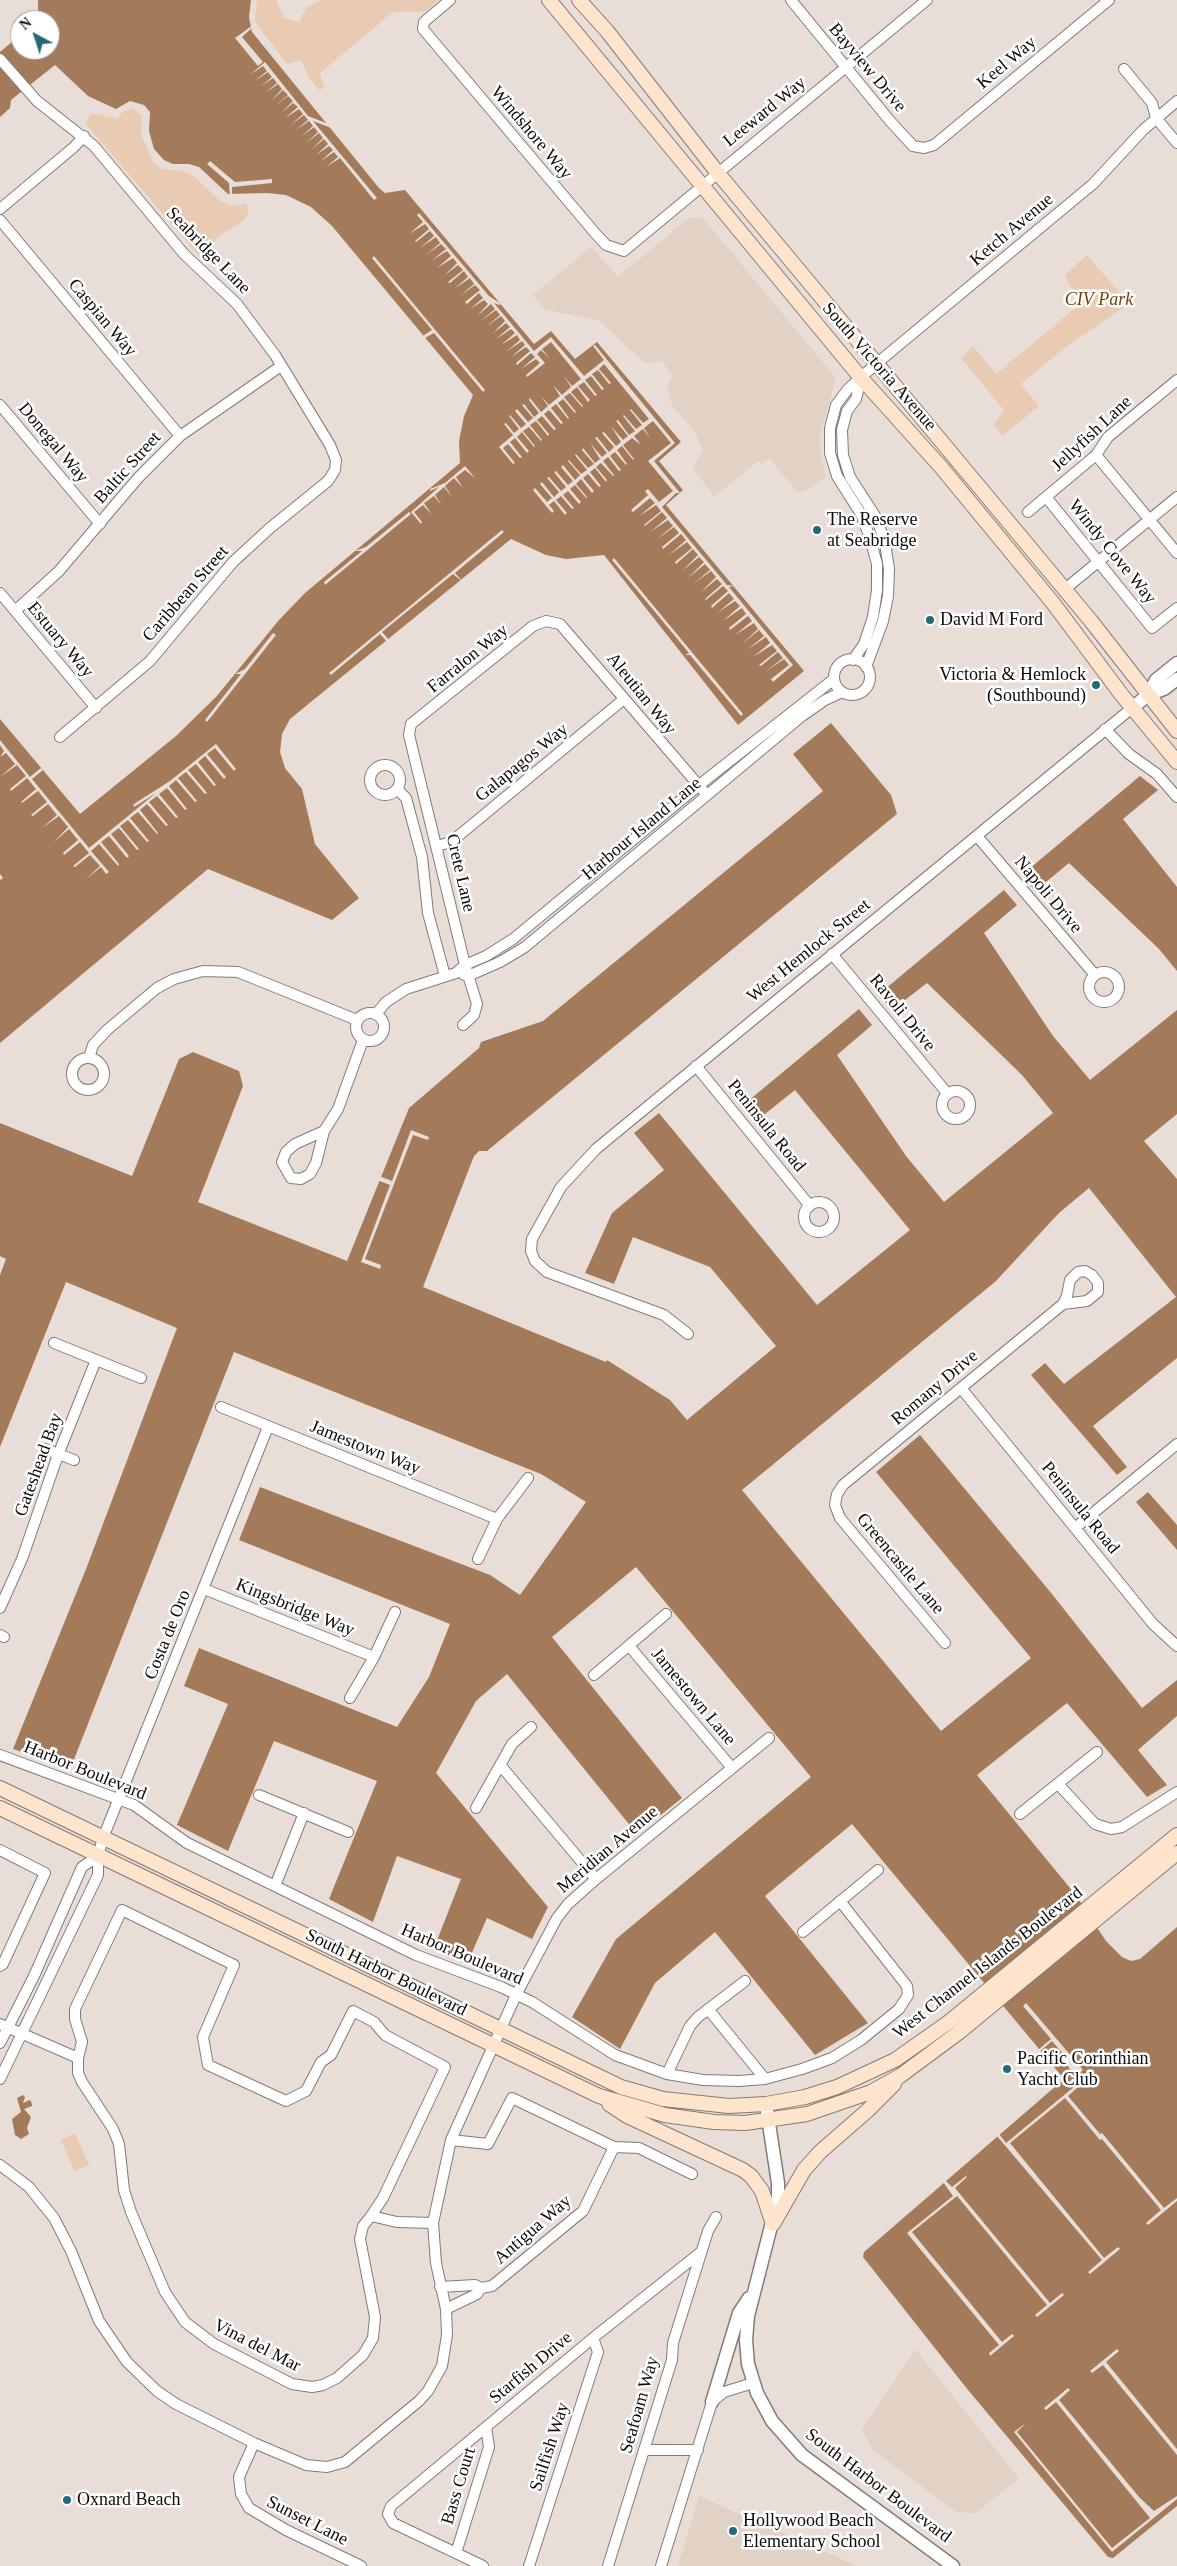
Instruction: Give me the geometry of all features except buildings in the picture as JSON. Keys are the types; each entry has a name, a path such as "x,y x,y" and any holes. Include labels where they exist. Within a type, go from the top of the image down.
{"main road":[{"name":"South Victoria Avenue","path":"549,0 703,184 861,378 941,467 1053,603 1132,708 1177,762"},
{"name":"South Victoria Avenue","path":"579,0 606,31 717,172 1065,589 1177,731"},
{"name":"South Harbor Boulevard","path":"0,1788 621,2086 663,2100 729,2106 766,2104"},
{"name":"South Harbor Boulevard","path":"0,1808 598,2096 647,2111 688,2119 742,2123 770,2121"},
{"name":"West Channel Islands Boulevard","path":"770,2121 835,2106 871,2092 900,2076 1127,1876 1177,1835"},
{"name":"West Channel Islands Boulevard","path":"766,2104 805,2096 866,2075 954,2027 1136,1887 1177,1853"},
{"path":"773,2224 804,2170 820,2152 889,2091 900,2076"},
{"path":"598,2096 627,2116 743,2170 762,2191 773,2224"}],"street":[{"name":"Windshore Way","path":"450,0 422,26 595,233 606,245 624,251"},
{"name":"Bayview Drive","path":"791,0 845,68 909,142 913,146 924,148"},
{"name":"Leeward Way","path":"624,251 717,172 927,0"},
{"name":"Keel Way","path":"924,148 934,146 1109,0"},
{"name":"Seabridge Lane","path":"0,59 27,91 69,127 84,136 184,254 237,304 281,366 330,445 336,460 335,470"},
{"path":"1124,68 1152,103 1156,118 1177,143"},
{"name":"Ketch Avenue","path":"861,378 1093,184 1142,130 1177,101"},
{"path":"0,209 74,147 84,136"},
{"name":"Caspian Way","path":"0,220 180,436"},
{"name":"Baltic Street","path":"15,610 59,571 138,478 180,436 281,366"},
{"path":"861,378 856,399 847,411 842,430 843,455 850,477 877,519 885,543 889,569 888,596 883,621 866,666 869,681 864,690 853,695 842,692 834,679 834,674 840,664 853,660 864,644 873,617 877,590 877,564 861,514 837,476 830,454 830,428 836,405 848,389 861,378"},
{"name":"Jellyfish Lane","path":"1028,512 1096,455 1108,437 1176,384"},
{"name":"Donegal Way","path":"0,405 100,524"},
{"path":"1096,455 1177,553"},
{"name":"Caribbean Street","path":"60,737 150,661 251,544 328,481 335,470"},
{"name":"Windy Cove Way","path":"1046,497 1152,628 1177,608"},
{"path":"1065,589 1177,497"},
{"name":"Estuary Way","path":"0,592 96,708"},
{"name":"Aleutian Way","path":"546,621 560,624 707,795"},
{"name":"Farralon Way","path":"411,724 533,626 546,621"},
{"path":"853,660 866,666"},
{"name":"West Hemlock Street","path":"1148,695 1156,680 1177,663"},
{"name":"Harbour Island Lane","path":"376,1014 386,1002 406,989 456,973 465,965 486,956 513,939 698,786 834,679"},
{"name":"West Hemlock Street","path":"688,1334 664,1315 548,1272 535,1261 532,1251 532,1239 561,1187 596,1149 696,1066 1105,729 1148,695 1164,689 1177,679"},
{"name":"Harbour Island Lane","path":"456,973 468,976 500,962 525,947 802,716 825,700 842,692"},
{"name":"Galapagos Way","path":"437,846 451,842 624,699"},
{"name":"Crete Lane","path":"411,724 409,735 465,965 477,1004 474,1016 463,1025"},
{"path":"1105,729 1129,754 1157,774 1177,796"},
{"path":"397,789 406,798 422,857 428,912 445,976"},
{"name":"Napoli Drive","path":"977,836 1095,975"},
{"name":"Ravoli Drive","path":"832,954 947,1093"},
{"path":"89,1058 93,1046 107,1030 157,988 174,979 203,971 238,972 357,1020"},
{"path":"364,1014 376,1014 383,1021 383,1031 377,1039 363,1040 356,1029 357,1020 364,1014"},
{"path":"324,1131 295,1144 286,1152 282,1162 291,1178 301,1179 310,1174 316,1163 324,1131 338,1109 363,1040"},
{"name":"Peninsula Road","path":"696,1066 810,1206"},
{"name":"Romany Drive","path":"835,1502 841,1486 1062,1304"},
{"path":"54,1343 141,1378"},
{"name":"Gateshead Bay","path":"0,1608 22,1559 58,1455 96,1360"},
{"name":"Peninsula Road","path":"961,1388 1153,1624 1177,1646"},
{"name":"Jamestown Way","path":"222,1407 497,1519"},
{"name":"Costa de Oro","path":"0,2079 98,1875 98,1856 104,1838 268,1427"},
{"path":"1075,1528 1177,1444"},
{"path":"45,1449 74,1460"},
{"path":"478,1559 497,1519 528,1478"},
{"name":"Greencastle Lane","path":"835,1502 840,1518 945,1643"},
{"name":"Kingsbridge Way","path":"204,1589 374,1657"},
{"path":"350,1698 374,1657 395,1612"},
{"name":"Jamestown Lane","path":"594,1675 630,1647 666,1614"},
{"name":"Jamestown Lane","path":"630,1647 732,1768"},
{"path":"476,1808 512,1744 531,1727"},
{"name":"Meridian Avenue","path":"0,2165 29,2187 54,2218 71,2251 99,2321 128,2362 151,2386 176,2404 254,2443 316,2467 327,2467 345,2462 428,2391 442,2366 446,2351 446,2309 440,2287 433,2223 451,2140 492,2045 557,1918 568,1904 596,1879 769,1738"},
{"path":"1020,1814 1097,1752"},
{"name":"Harbor Boulevard","path":"0,1755 121,1799 148,1814 187,1843 416,1955 501,1987 532,2002 615,2055 667,2074 703,2080 765,2079 802,2069 832,2058 861,2040 899,2009 908,1995 907,1986 903,1978 840,1901"},
{"path":"500,1766 596,1879"},
{"path":"1058,1784 1095,1824 1111,1829 1122,1827 1177,1792"},
{"path":"259,1795 348,1832"},
{"path":"275,1886 304,1813"},
{"path":"0,1850 45,1873 3,1964 0,1966"},
{"path":"0,2043 4,2026 34,1976 82,1867 98,1856"},
{"path":"803,1932 878,1870"},
{"name":"Vina del Mar","path":"122,1910 234,1965 203,2037 208,2065 286,2101 306,2091 321,2062 331,2055 353,2011 374,2022 386,2035 445,2067 383,2198 363,2226 360,2239 375,2317 374,2333 363,2355 337,2378 323,2385 301,2387 214,2344 185,2322 166,2292 126,2198 119,2144 114,2129 82,2082 78,2073 78,2058 82,2042 75,2019 75,2009 122,1910"},
{"path":"667,2074 690,2026 708,2009 745,1981"},
{"path":"708,2009 765,2079"},
{"path":"4,2026 78,2058"},
{"path":"451,2140 488,2144 512,2098 614,2147 639,2148 692,2174"},
{"path":"712,2402 724,2392 753,2383 746,2340 748,2316 773,2224 778,2182 766,2104"},
{"name":"Antigua Way","path":"446,2309 477,2294 481,2288 492,2286 583,2212 614,2147"},
{"path":"371,2216 397,2222 433,2223"},
{"name":"Seafoam Way","path":"608,2566 672,2360 673,2343 701,2252 708,2231 716,2217"},
{"name":"Starfish Drive","path":"456,2553 393,2523 388,2514 391,2506 593,2338 701,2252"},
{"path":"440,2287 467,2286 481,2288"},
{"path":"467,2286 470,2297"},
{"path":"661,2566 739,2313 755,2287"},
{"name":"Sailfish Way","path":"529,2566 598,2352 593,2338"},
{"name":"South Harbor Boulevard","path":"753,2383 772,2421 802,2455 953,2566"},
{"name":"Bass Court","path":"456,2553 489,2447 486,2427"},
{"name":"Sunset Lane","path":"254,2443 239,2477 241,2494 250,2508 286,2530 361,2566"},
{"path":"645,2450 698,2450"},
{"path":"456,2553 483,2566"}],"shaded area":[{"path":"38,0 251,0 249,17 252,32 379,188 385,193 405,190 534,344 551,331 575,359 597,342 681,442 659,461 683,490 666,505 804,671 738,725 604,555 566,559 546,555 511,539 290,719 282,734 280,752 285,768 302,789 315,844 359,898 332,920 208,869 0,1043 0,880 3,878 0,874 0,719 80,814 176,736 216,697 279,620 305,593 460,463 459,441 464,416 473,395 332,226 311,207 286,195 267,193 228,194 199,167 189,164 173,164 164,160 154,149 149,131 150,112 144,105 130,101 116,109 88,96 55,65 11,100 10,108 0,117 0,52 10,44 10,60 60,60 60,10 38,10"},
{"path":"690,217 704,219 836,378 820,436 821,456 826,476 809,489 798,493 769,458 762,464 758,461 714,497 693,468 703,450 693,429 673,407 667,387 672,376 662,361 645,363 598,320 546,310 533,295 591,247 618,277"},
{"path":"831,723 891,795 897,814 487,1151 479,1151 474,1156 423,1287 606,1362 607,1360 670,1400 687,1420 776,1346 710,1267 633,1237 614,1284 585,1273 612,1213 664,1170 634,1133 659,1113 817,1305 910,1230 795,1090 755,1122 742,1106 859,1009 872,1025 837,1055 906,1156 944,1202 1053,1113 1022,1075 927,983 892,1010 879,994 1004,890 1017,905 984,933 1053,1036 1090,1080 1177,1010 1177,1114 1144,1141 1177,1179 1177,1358 1093,1426 1127,1467 1117,1475 1031,1375 1045,1363 1064,1384 1176,1297 1089,1188 1059,1213 996,1281 742,1490 941,1731 1031,1658 876,1472 920,1435 1052,1594 1142,1708 1177,1680 1177,1716 1138,1750 1167,1785 1147,1797 1067,1703 977,1775 1075,1894 1106,1941 1122,1957 1131,1961 1140,1959 1177,1927 1177,2506 1113,2558 1108,2557 968,2390 863,2257 864,2252 1064,2079 852,1824 765,1896 868,2023 815,2055 715,1932 655,1983 620,2049 572,2017 616,1939 811,1777 636,1567 552,1637 682,1798 637,1834 507,1674 476,1701 436,1773 548,1907 532,1939 487,1918 467,1964 434,1948 461,1879 397,1856 373,1922 329,1899 377,1781 274,1741 228,1851 177,1825 228,1704 184,1686 199,1648 397,1727 429,1677 450,1624 239,1540 260,1487 490,1575 520,1595 586,1502 541,1474 234,1352 71,1767 13,1749 86,1569 177,1328 66,1282 0,1447 0,1275 6,1259 0,1256 0,1123 132,1176 179,1059 193,1052 239,1071 243,1086 198,1202 347,1261 409,1108 479,1048 481,1042 543,1021 823,791 793,754"},
{"path":"1140,776 1158,790 1123,819 1177,887 1177,971 1159,949 1069,863 1035,891 1023,874"},
{"path":"1148,1492 1177,1525 1177,1550 1136,1502"},
{"path":"23,2095 25,2097 23,2103 30,2100 32,2106 24,2109 31,2117 27,2128 29,2134 21,2139 15,2135 12,2119 21,2112 17,2098"},
{"path":"915,2349 1019,2478 976,2513 956,2512 873,2450 862,2430"},
{"name":"Hollywood Beach Elementary School","path":"699,2496 857,2566 678,2566"}],"green space":[{"path":"257,0 276,0 284,18 299,22 306,8 321,0 439,0 424,12 393,12 320,73 324,88 319,90 309,77 301,60 287,64 258,26 255,20"},
{"path":"132,108 142,116 141,135 154,163 162,169 183,171 194,176 220,201 232,206 247,204 248,215 239,224 218,236 211,247 198,255 85,123 92,113 118,119 122,112"},
{"name":"CIV Park","path":"1087,255 1129,304 1067,346 1021,384 1039,406 1002,436 994,425 1004,410 961,358 973,346 996,374 1079,305 1065,275"},
{"path":"75,2133 89,2165 74,2171 61,2140"}],"pier":[{"path":"253,25 242,37 263,62 258,66 235,38"},
{"path":"265,62 308,116 331,125 334,129 313,121 377,198 374,200 340,158 326,167 338,157 334,152 321,161 333,150 329,146 316,155 328,144 324,139 311,150 323,138 319,133 306,143 318,132 314,127 301,137 313,126 309,121 296,130 308,120 304,115 291,125 303,114 299,109 285,118 298,107 293,103 281,113 293,101 288,96 275,106 288,95 283,90 271,101 282,89 278,84 265,93 277,83 273,78 260,87 272,77 268,72 255,81 267,71 263,66 250,75"},
{"path":"210,161 235,182 272,179 272,183 232,187 232,197 230,197 229,183 207,164"},
{"path":"419,213 489,296 501,304 494,303 534,351 551,337 584,376 604,360 593,346 595,345 675,443 654,461 680,493 676,493 662,507 727,585 734,586 729,587 793,665 773,682 771,679 789,665 784,659 765,672 783,658 778,652 761,666 759,665 777,651 772,645 753,657 770,643 766,637 747,650 764,636 759,630 742,644 758,629 754,623 735,635 752,621 748,616 730,630 729,628 746,614 742,608 723,621 740,606 735,601 717,613 734,599 729,593 712,608 711,606 728,591 723,586 705,599 722,584 717,579 700,593 716,577 711,571 693,584 710,570 705,564 688,578 704,562 699,557 682,571 698,555 693,549 676,564 675,562 692,548 687,542 669,555 686,540 681,534 663,549 662,547 679,533 674,527 656,540 673,526 668,520 650,532 667,518 662,512 644,525 661,511 656,505 638,517 655,503 650,498 633,512 631,510 648,495 645,491 648,489 659,502 673,491 648,461 671,443 653,421 644,428 650,438 643,429 634,436 641,445 632,438 623,445 633,460 622,446 617,450 626,465 615,452 610,456 621,470 619,471 608,457 603,461 613,476 601,463 596,467 607,480 606,482 595,468 590,472 601,486 599,487 588,474 583,478 594,491 592,493 581,479 576,484 586,498 575,485 570,489 581,502 579,504 568,491 563,495 574,508 572,509 561,496 556,500 567,513 565,515 554,501 549,505 554,511 552,513 533,490 535,488 547,502 552,498 540,484 542,482 554,497 559,492 547,478 549,477 561,491 566,487 554,472 556,471 568,485 573,481 561,467 563,465 575,480 580,475 569,460 581,474 587,470 576,454 588,468 594,464 582,450 583,448 595,463 600,459 590,443 602,457 607,453 595,438 597,437 609,452 614,447 602,433 604,432 616,446 621,442 611,426 623,440 628,436 616,421 618,420 629,435 635,431 623,416 636,429 642,425 631,409 643,423 649,419 604,364 599,369 611,383 609,384 598,370 592,374 604,389 602,390 591,376 585,380 597,395 595,396 584,382 578,386 590,400 588,402 577,387 571,392 582,407 570,393 564,397 575,413 563,399 558,403 568,419 556,404 551,408 563,423 561,424 549,410 544,414 556,429 554,430 542,416 537,420 549,434 548,436 536,421 530,425 541,441 529,427 523,431 534,447 522,432 517,437 529,451 527,453 515,438 510,442 522,457 520,458 508,444 503,448 515,463 513,464 499,447 513,435 504,424 506,423 514,433 519,429 510,415 521,428 526,424 515,411 517,409 528,422 533,418 522,405 524,404 534,417 539,413 529,400 530,398 541,412 548,406 541,396 549,405 560,396 553,385 562,395 571,387 564,376 572,386 581,379 551,342 542,349 550,359 541,350 537,354 545,363 527,377 526,375 540,363 536,359 521,369 535,357 531,353 517,365 516,363 530,351 526,347 511,357 525,345 522,341 506,352 520,340 517,335 501,345 515,333 511,329 496,339 510,327 506,323 492,334 505,321 501,316 486,327 500,315 496,310 481,321 495,309 491,304 477,316 488,304 484,300 470,309 483,298 479,293 467,304 465,302 480,290 475,285 460,296 474,284 470,278 454,289 468,277 464,271 450,283 448,282 463,270 458,265 444,276 457,263 453,258 437,268 451,256 447,251 431,261 446,249 441,244 426,255 440,243 436,237 420,248 434,236 430,231 415,241 429,229 425,224 409,234 423,222 417,215"},
{"path":"374,256 485,390 483,392 434,333 423,339 421,337 432,330 372,258"},
{"path":"465,466 475,478 465,470 456,477 463,488 454,478 445,486 452,497 444,487 435,495 442,506 434,496 424,503 432,515 423,505 414,512 422,522 421,524 411,512 439,487 430,491 430,489 445,483"},
{"path":"409,512 411,514 325,585 324,582 362,551 355,551 366,547"},
{"path":"502,530 504,532 455,573 463,582 453,574 382,632 391,642 389,644 380,634 331,675 329,673"},
{"path":"614,558 743,714 741,716 690,655 685,655 689,653 612,560"},
{"path":"273,633 276,635 207,722 205,720 241,674 235,674 245,669"},
{"path":"0,740 30,777 41,768 43,770 32,779 89,848 156,793 134,807 133,805 170,781 216,744 236,769 234,771 215,748 207,754 226,777 224,779 205,756 198,762 216,785 214,786 196,764 188,770 207,793 205,794 186,772 178,778 197,801 195,802 176,780 169,786 187,809 185,810 167,788 159,794 178,817 176,818 157,796 149,802 168,825 166,826 147,804 140,810 158,833 138,812 130,818 149,841 147,842 128,820 120,826 139,849 137,850 119,828 111,834 129,856 127,858 109,836 101,842 119,864 118,866 99,844 91,851 109,872 106,874 101,867 85,880 100,866 90,855 75,867 73,866 89,853 80,842 64,855 63,853 78,840 69,829 54,842 68,827 59,816 42,828 57,815 48,804 33,816 31,815 47,802 38,791 21,802 36,789 27,778 11,791 10,789 26,776 17,765 0,777 15,764 6,753 0,757 4,751 0,745"},
{"path":"411,1130 429,1137 428,1140 413,1135 365,1259 381,1265 380,1269 361,1262 390,1185 377,1180 379,1176 392,1181"},
{"path":"1026,2003 1083,2070 1076,2076 1062,2059 1065,2056 1052,2041 1039,2052 1038,2050 1051,2039 1023,2006"},
{"path":"1086,2077 1087,2079 1068,2096 1100,2134 1102,2133 1164,2208 1177,2198 1177,2201 1148,2225 1146,2223 1161,2210 1065,2098 1010,2143 1104,2258 1118,2247 1120,2249 1090,2274 1088,2272 1102,2260 997,2136 999,2134 1006,2143"},
{"path":"966,2176 955,2188 1050,2303 1062,2293 1064,2295 1037,2317 1035,2315 1047,2305 957,2196 912,2232 1002,2342 1012,2334 1014,2336 990,2356 989,2353 999,2345 907,2233 953,2196 943,2182 945,2180 952,2187"},
{"path":"1117,2349 1119,2351 1106,2362 1177,2449 1177,2455 1103,2365 1092,2373 1090,2371"},
{"path":"1068,2388 1070,2390 1059,2400 1139,2497 1154,2511 1177,2496 1177,2499 1112,2552 1014,2432 1026,2423 1017,2432 1112,2548 1150,2518 1056,2402 1046,2410 1044,2408"}],"place":[{"name":"The Reserve at Seabridge","path":"817,530"},
{"name":"David M Ford","path":"930,620"},
{"name":"Victoria & Hemlock (Southbound)","path":"1096,685"},
{"name":"Pacific Corinthian Yacht Club","path":"1007,2069"},
{"name":"Oxnard Beach","path":"67,2500"},
{"name":"Hollywood Beach Elementary School","path":"733,2531"}]}
